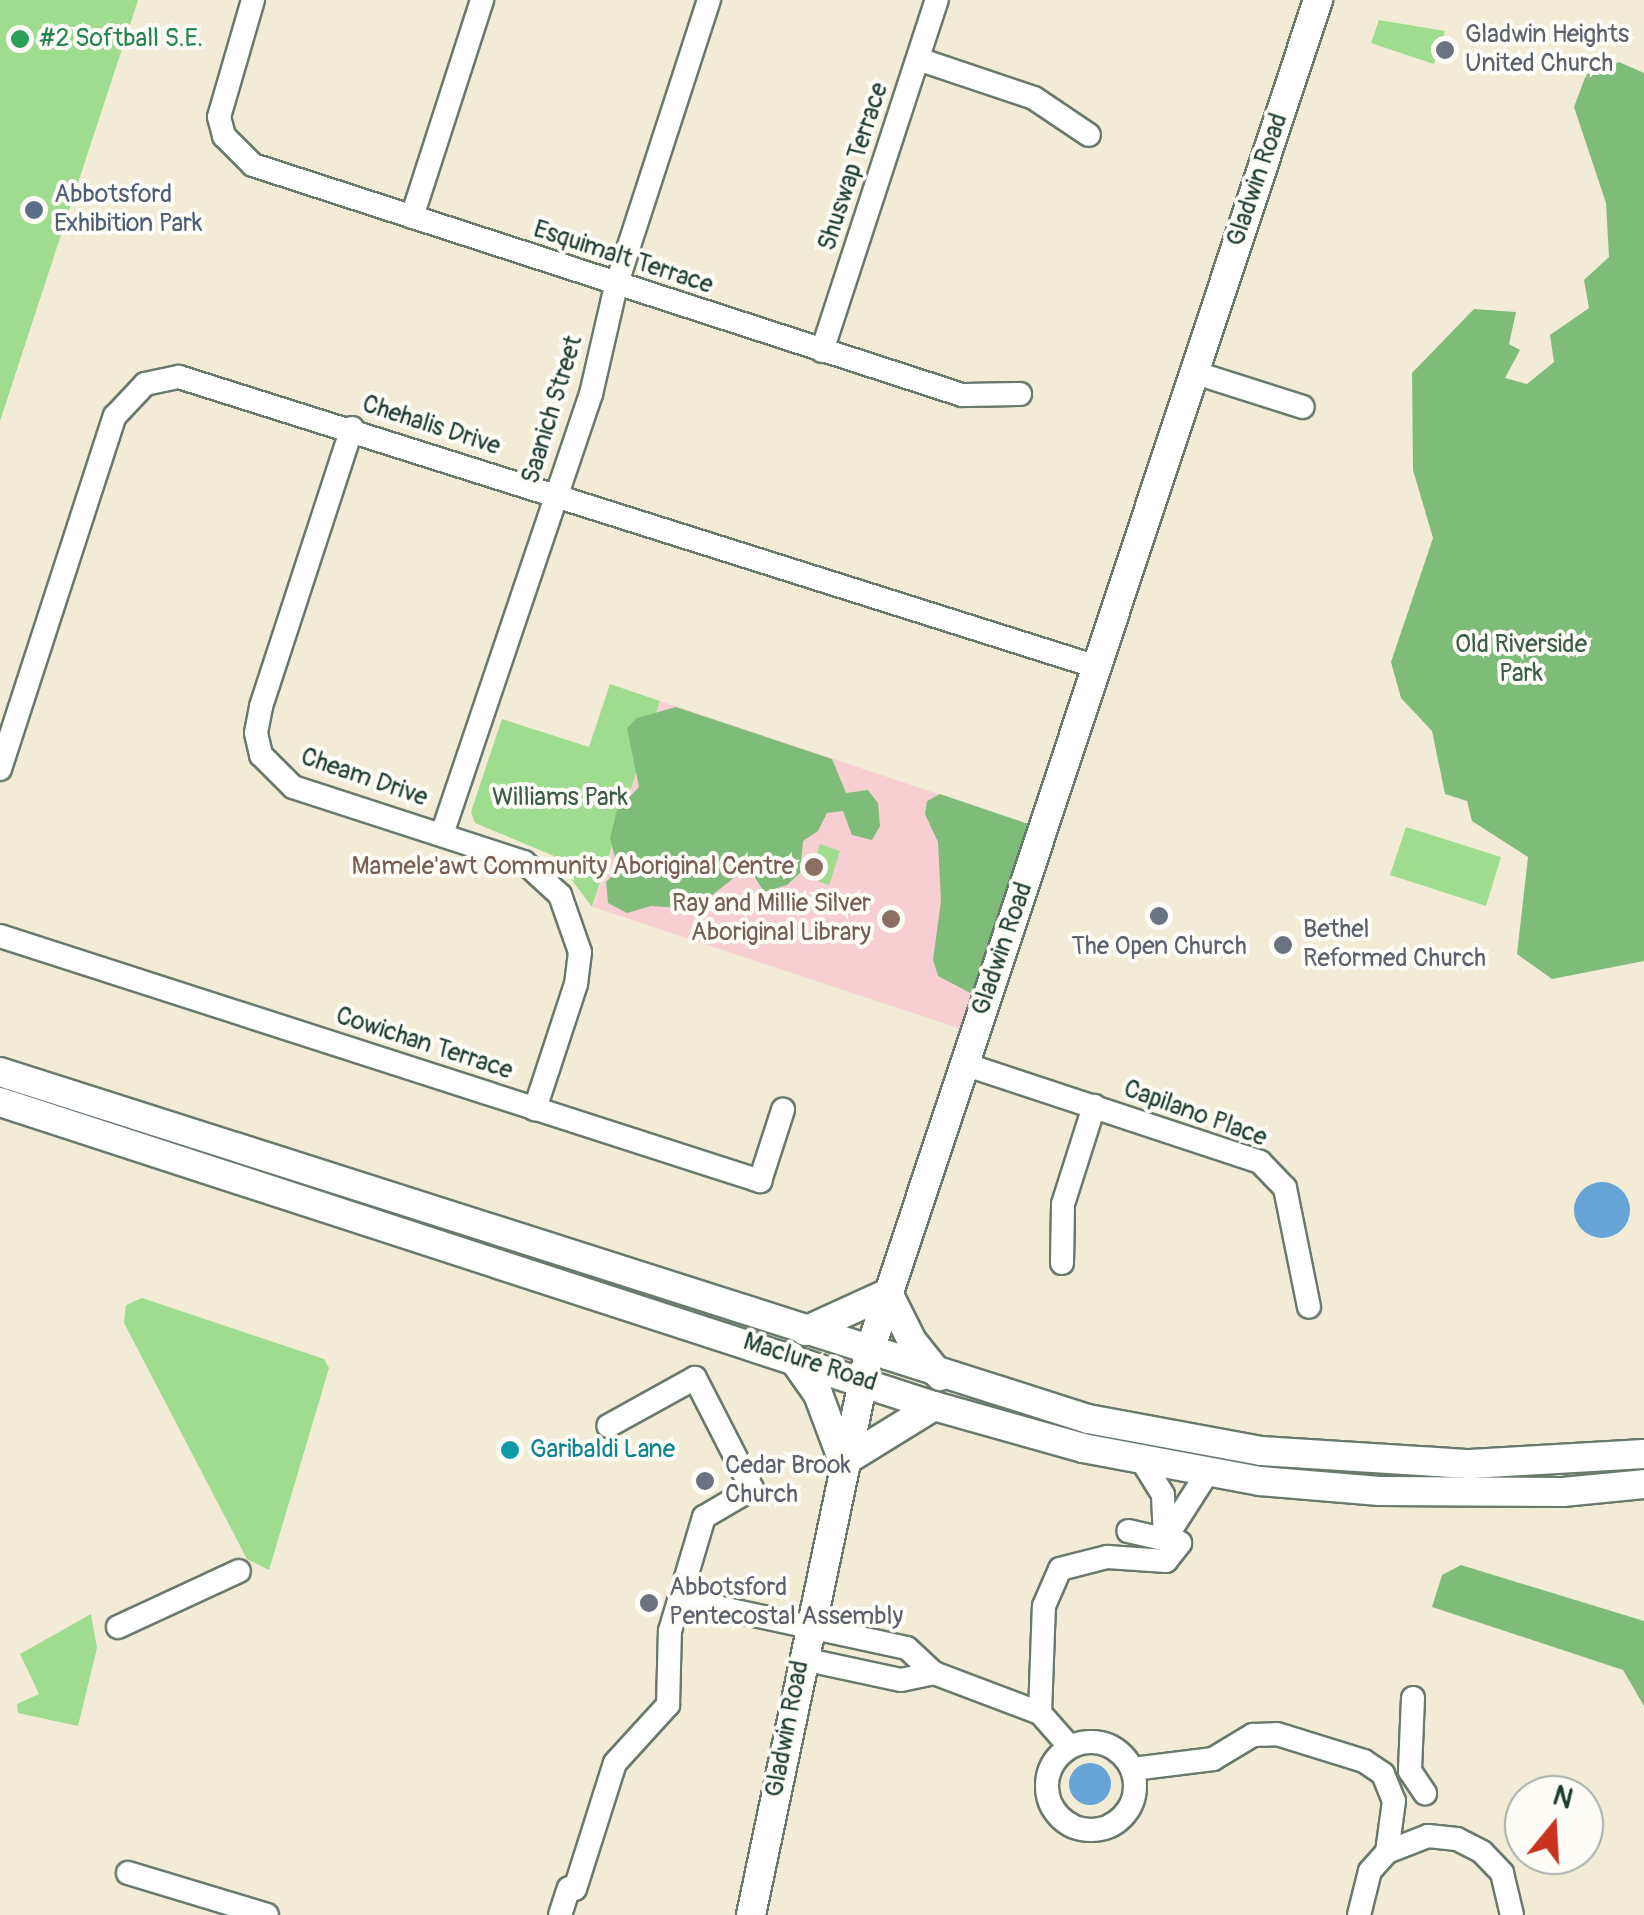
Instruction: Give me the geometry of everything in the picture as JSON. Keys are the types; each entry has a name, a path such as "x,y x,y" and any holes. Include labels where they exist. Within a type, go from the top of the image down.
{"main road":[{"name":"Gladwin Road","path":"751,1915 865,1366 1318,0"},
{"name":"Maclure Road","path":"0,1072 865,1366 941,1377 1088,1419 1261,1451 1470,1464 1644,1454"},
{"name":"Maclure Road","path":"0,1102 798,1343"},
{"path":"934,1406 843,1462 798,1343 888,1293 912,1341 941,1377"},
{"name":"Maclure Road","path":"865,1366 934,1406 1142,1460 1208,1472 1380,1491 1563,1492 1644,1484"}],"street":[{"name":"Esquimalt Terrace","path":"253,0 222,95 224,136 253,164 616,286 962,395 1020,394"},
{"path":"412,217 482,0"},
{"name":"Saanich Street","path":"442,834 590,394 616,286 709,0"},
{"name":"Shuswap Terrace","path":"822,351 938,0"},
{"path":"918,59 1034,98 1089,135"},
{"path":"1193,372 1303,407"},
{"name":"Chehalis Drive","path":"0,769 122,402 145,384 179,377 352,428 1094,666"},
{"name":"Cheam Drive","path":"352,428 256,733 274,774 293,786 524,862 545,876 573,921 576,984 535,1109"},
{"name":"Cowichan Terrace","path":"0,936 760,1181 783,1110"},
{"name":"Capilano Place","path":"964,1064 1260,1162 1285,1188 1309,1307"},
{"path":"1062,1263 1063,1204 1094,1106"},
{"path":"560,1915 615,1764 668,1705 670,1631 704,1516 752,1489 695,1378 608,1426"},
{"path":"1142,1460 1162,1495 1165,1539"},
{"path":"1165,1539 1208,1472"},
{"path":"1040,1713 1044,1606 1060,1569 1107,1556 1166,1561 1180,1543 1128,1531"},
{"path":"118,1627 239,1570"},
{"path":"680,1599 907,1648 934,1673 1040,1713 1070,1747"},
{"path":"802,1659 901,1680 934,1673"},
{"path":"1413,1698 1410,1771 1425,1792"},
{"path":"1132,1770 1214,1759 1254,1734 1277,1734 1364,1761 1383,1774 1394,1800 1387,1852"},
{"path":"1383,1774 1412,1735"},
{"path":"1093,1742 1117,1750 1132,1770 1136,1792 1116,1823 1096,1830 1072,1826 1057,1814 1047,1779 1070,1747 1093,1742"},
{"path":"1359,1915 1370,1871 1387,1852 1428,1836 1457,1839 1482,1852 1502,1874 1512,1915"},
{"path":"128,1872 267,1915"}],"shaded area":[{"name":"Mamele'awt Community Aboriginal Centre","path":"660,701 1037,827 970,1032 593,907"}],"green space":[{"name":"Abbotsford Exhibition Park","path":"0,0 138,0 0,421"},
{"path":"1379,20 1445,31 1434,64 1371,43"},
{"name":"Old Riverside Park","path":"1619,62 1644,73 1644,961 1552,979 1517,954 1528,857 1472,821 1467,801 1445,794 1432,731 1401,698 1391,662 1433,538 1413,470 1412,373 1474,309 1516,312 1509,344 1520,350 1505,378 1527,384 1554,362 1550,335 1589,308 1584,280 1609,257 1606,203 1574,107 1586,75"},
{"name":"Williams Park","path":"610,684 660,701 592,907 554,856 475,823 471,812 502,719 589,747"},
{"path":"676,707 832,759 846,793 868,790 878,803 880,826 872,840 852,835 843,811 827,813 818,831 803,841 800,873 787,885 764,892 754,876 736,876 695,909 651,906 627,913 608,903 606,882 618,870 610,838 617,810 639,787 627,728 637,718"},
{"path":"940,794 1037,827 978,997 938,976 933,960 941,901 938,842 925,814 927,801"},
{"path":"1406,827 1501,857 1486,906 1390,875"},
{"path":"820,844 840,851 829,885 809,878"},
{"path":"142,1298 324,1359 329,1368 269,1570 247,1559 124,1323 126,1305"},
{"path":"1461,1565 1644,1621 1644,1706 1623,1670 1432,1607 1442,1575"},
{"path":"91,1614 97,1648 78,1726 18,1713 17,1704 39,1694 20,1654"}],"water":[{"path":"1602,1182 1622,1190 1630,1210 1622,1230 1602,1238 1582,1230 1574,1210 1582,1190"},
{"path":"1090,1763 1105,1769 1111,1784 1105,1799 1090,1805 1075,1799 1069,1784 1075,1769"}],"place":[{"name":"#2 Softball S.E.","path":"20,39"},
{"name":"Gladwin Heights United Church","path":"1445,50"},
{"name":"Abbotsford Exhibition Park","path":"34,210"},
{"name":"Mamele'awt Community Aboriginal Centre","path":"814,867"},
{"name":"The Open Church","path":"1159,916"},
{"name":"Ray and Millie Silver Aboriginal Library","path":"891,919"},
{"name":"Bethel Reformed Church","path":"1283,945"},
{"name":"Garibaldi Lane","path":"510,1450"},
{"name":"Cedar Brook Church","path":"705,1481"},
{"name":"Abbotsford Pentecostal Assembly","path":"649,1603"}]}
